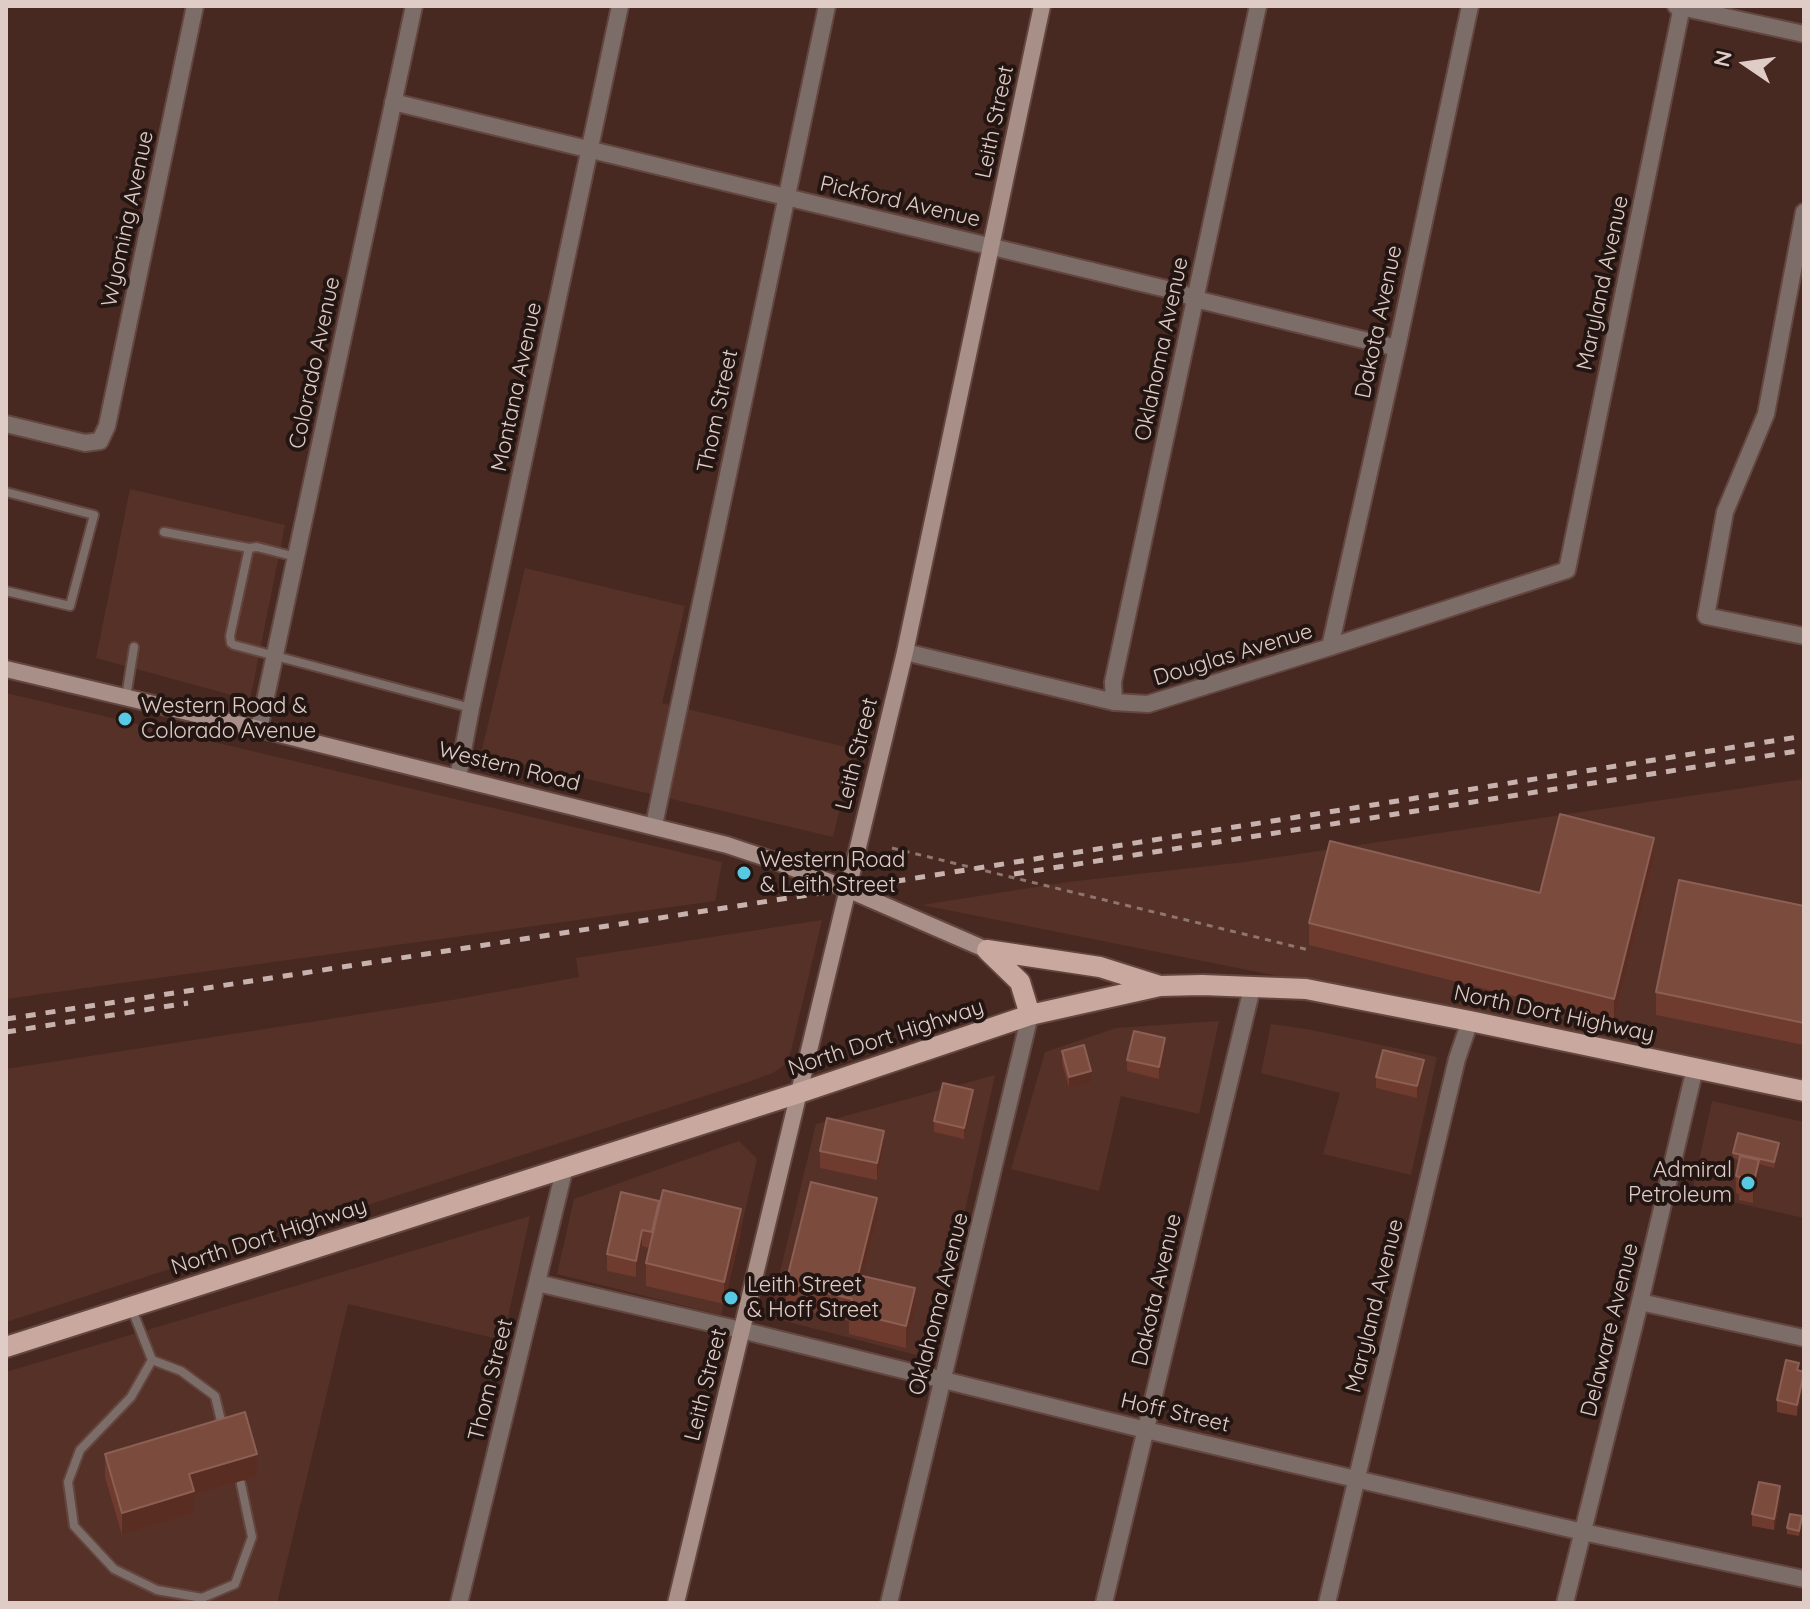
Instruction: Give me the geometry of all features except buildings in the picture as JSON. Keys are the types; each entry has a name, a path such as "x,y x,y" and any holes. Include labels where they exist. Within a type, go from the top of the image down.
{"main road":[{"path":"987,950 1100,967 1160,986"},
{"path":"987,950 1020,982 1030,1015"},
{"name":"North Dort Highway","path":"6,1347 799,1093 1030,1015 1160,986 1306,989 1804,1091"}],"street":[{"name":"Wyoming Avenue","path":"6,424 85,443 100,441 107,426 195,6"},
{"name":"Colorado Avenue","path":"259,729 414,6"},
{"name":"Montana Avenue","path":"458,777 620,6"},
{"name":"Thom Street","path":"654,825 827,6"},
{"name":"Leith Street","path":"676,1603 905,652 1042,6"},
{"name":"Oklahoma Avenue","path":"1114,702 1113,682 1258,6"},
{"name":"Dakota Avenue","path":"1330,647 1470,6"},
{"path":"1680,6 1804,34"},
{"name":"Maryland Avenue","path":"1567,570 1680,6"},
{"name":"Pickford Avenue","path":"393,102 1179,292 1195,299 1397,348"},
{"path":"1804,212 1766,414 1725,512 1706,616 1804,636"},
{"name":"Douglas Avenue","path":"905,652 1114,702 1148,704 1567,570"},
{"name":"Western Road","path":"6,669 654,825 753,853 847,889 987,950"},
{"name":"Dakota Avenue","path":"1104,1603 1252,988"},
{"name":"Oklahoma Avenue","path":"889,1603 1030,1015"},
{"name":"Maryland Avenue","path":"1327,1603 1454,1074 1470,1021"},
{"name":"Delaware Avenue","path":"1565,1603 1695,1068"},
{"name":"Thom Street","path":"459,1603 565,1167"},
{"name":"Hoff Street","path":"537,1283 1146,1430 1583,1532 1804,1579"},
{"path":"1640,1302 1804,1338"}],"lane":[{"path":"6,492 94,515 70,606 6,591"},
{"path":"164,532 257,547 296,557"},
{"path":"249,548 231,643 471,708"},
{"path":"126,697 134,647"},
{"path":"131,1307 152,1360 181,1371 215,1396 226,1438"},
{"path":"152,1360 131,1397 80,1450 68,1482 74,1526 114,1569 157,1590 202,1598 235,1584 252,1537 241,1484"}],"path":[{"path":"892,848 1309,950"}],"shaded area":[{"path":"130,489 285,525 250,700 96,658"},
{"path":"525,568 685,606 662,703 854,749 833,837 481,754"},
{"path":"6,693 722,862 715,901 6,999"},
{"path":"1804,779 1804,1081 922,905 1068,882 1244,862"},
{"path":"822,920 791,1051 787,1063 773,1073 6,1322 6,1069 452,1000 579,977 576,958"},
{"path":"1219,1021 1199,1114 1121,1096 1099,1191 1011,1169 1045,1052 1116,1028"},
{"path":"1271,1024 1437,1057 1411,1175 1323,1154 1340,1093 1261,1073"},
{"path":"995,1075 932,1359 769,1317 816,1124"},
{"path":"1712,1101 1804,1122 1804,1218 1692,1193"},
{"path":"739,1141 757,1159 721,1315 557,1274 574,1199"},
{"path":"530,1216 503,1340 348,1304 277,1603 6,1603 6,1372"}],"railway":[{"path":"6,1019 1804,736"},
{"path":"1014,874 1804,750"},
{"path":"6,1032 188,1003"}],"place":[{"name":"Western Road & Colorado Avenue","path":"125,719"},
{"name":"Western Road & Leith Street","path":"744,873"},
{"name":"Admiral Petroleum","path":"1748,1183"},
{"name":"Leith Street & Hoff Street","path":"731,1298"}]}
